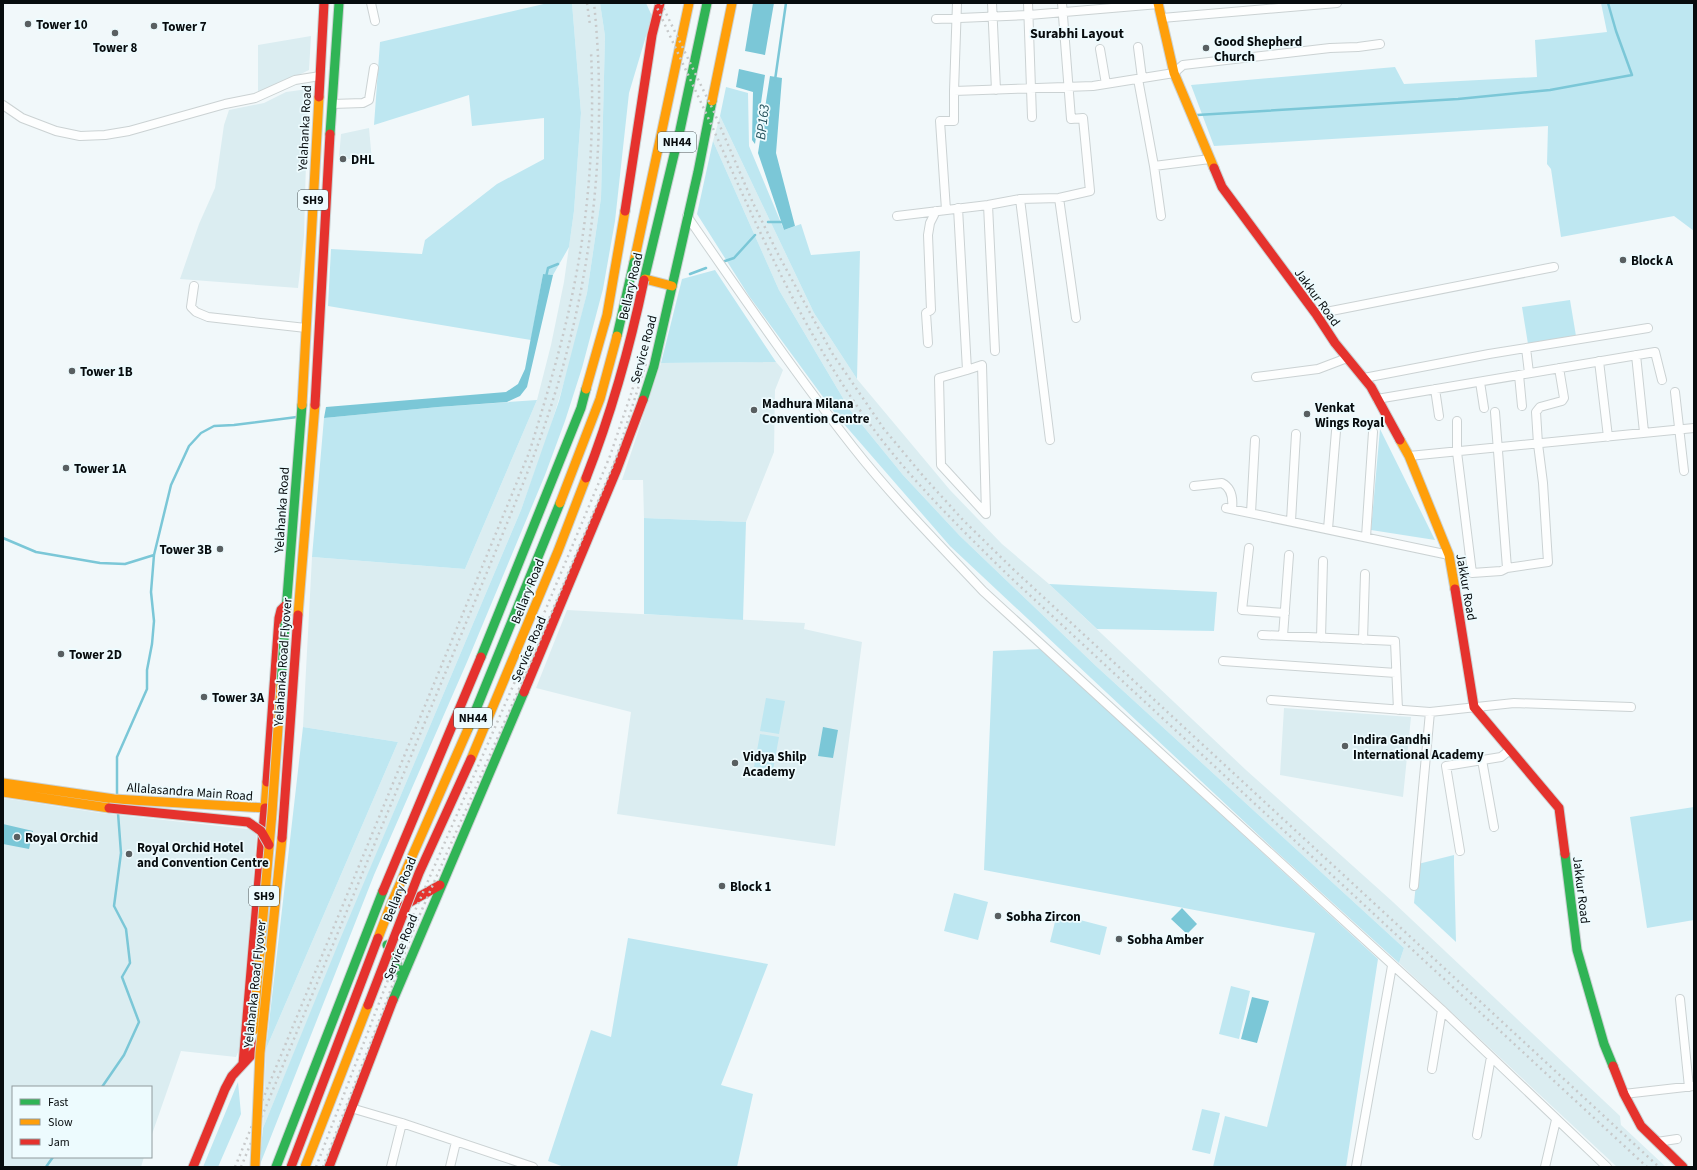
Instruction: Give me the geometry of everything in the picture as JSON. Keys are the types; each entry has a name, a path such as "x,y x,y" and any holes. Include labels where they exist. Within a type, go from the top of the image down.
{"main road":[{"name":"Yelahanka Road","path":"287,603 301,420 324,3"},
{"name":"Yelahanka Road","path":"300,590 315,418 339,3"},
{"path":"276,1167 389,876 458,713 581,408 607,315 618,258 652,35 660,3"},
{"name":"Bellary Road","path":"291,1167 392,902 482,697 583,446 600,399 625,306 689,3"},
{"name":"Bellary Road","path":"305,1167 419,873 483,730 563,537 597,450 638,309 680,130 707,3"},
{"name":"Service Road","path":"329,1167 402,977 550,630 619,461 654,366 707,128 732,3"},
{"name":"Jakkur Road","path":"1159,4 1174,73 1222,187 1316,314 1335,343 1364,378 1410,456 1449,555 1474,707 1560,808 1577,950 1604,1044 1624,1094 1642,1126 1683,1167"},
{"path":"645,280 672,286"},
{"path":"304,366 318,368"},
{"path":"299,444 312,446"},
{"path":"193,1167 225,1089 232,1076 256,1050 268,1023 289,810 304,603 300,590"},
{"name":"Yelahanka Road Flyover","path":"255,1167 260,1053 284,821 300,590"},
{"name":"Yelahanka Road Flyover","path":"249,1167 251,1054 269,845 287,603"},
{"name":"Allalasandra Main Road","path":"3,792 104,804 265,808 279,618 281,610 287,603"},
{"name":"Allalasandra Main Road","path":"3,783 104,804"},
{"path":"104,804 248,822 261,831 269,845"},
{"path":"243,1064 265,808 289,810"},
{"path":"389,876 387,901 392,907 398,908 410,903 440,885"},
{"path":"357,960 369,947 375,943 384,943 391,948 402,977"}],"street":[{"path":"371,3 375,21"},
{"path":"946,210 940,122 954,121 957,3"},
{"path":"992,3 996,90"},
{"path":"1028,3 1032,117"},
{"path":"897,216 988,205 1020,199 1059,198 1090,191 1083,118 1071,118 1062,3"},
{"path":"1162,18 1337,3"},
{"path":"936,19 1029,15 1159,4"},
{"path":"954,91 1068,87 1106,84 1174,73 1183,65 1330,48 1358,47 1380,44"},
{"path":"1138,47 1140,78 1161,216"},
{"path":"1100,49 1106,84"},
{"path":"332,104 363,103 369,100 374,68"},
{"path":"3,105 22,118 56,131 80,136 105,135 129,131 225,104 255,98 295,80 320,76"},
{"path":"1154,166 1210,159"},
{"path":"1059,198 1076,318"},
{"path":"1020,199 1050,440"},
{"path":"988,205 996,351"},
{"path":"958,208 967,370"},
{"path":"928,343 926,313 931,310 928,235 930,223 936,211"},
{"path":"687,216 759,319 854,447 900,503 983,591 1392,966 1442,1010 1607,1167"},
{"path":"1316,314 1554,267"},
{"path":"194,286 191,307 196,312 208,317 306,328"},
{"path":"1364,378 1526,348 1648,328"},
{"path":"1526,348 1529,373"},
{"path":"1377,399 1655,352 1662,380"},
{"path":"1636,355 1644,432"},
{"path":"1256,377 1318,369 1347,358"},
{"path":"1599,361 1608,437"},
{"path":"982,365 986,514 942,465 939,378 967,370 982,365"},
{"path":"1456,421 1457,452 1472,573 1501,571 1506,568 1548,562 1544,491 1538,444 1536,412 1540,407 1562,401 1564,398 1559,368"},
{"path":"1519,375 1522,406"},
{"path":"1480,382 1484,408"},
{"path":"1435,389 1439,416"},
{"path":"1675,392 1684,471"},
{"path":"1495,412 1506,568"},
{"path":"1410,456 1694,428"},
{"path":"1328,529 1336,431"},
{"path":"1366,537 1373,432"},
{"path":"1291,521 1296,434"},
{"path":"1250,513 1255,440"},
{"path":"1194,486 1222,483 1225,485 1233,499 1229,508 1449,555"},
{"path":"1249,548 1242,610 1285,613"},
{"path":"1283,636 1289,555"},
{"path":"1321,638 1323,561"},
{"path":"1364,640 1365,574"},
{"path":"1262,635 1395,641 1398,710"},
{"path":"1223,661 1396,673"},
{"path":"1271,700 1430,712 1514,702 1631,707"},
{"path":"1414,886 1430,712"},
{"path":"1460,851 1446,766 1501,757 1510,750"},
{"path":"1482,760 1494,827"},
{"path":"1356,1167 1392,966"},
{"path":"1624,1094 1691,1087 1680,999"},
{"path":"1432,1069 1442,1010"},
{"path":"1477,1135 1491,1057"},
{"path":"351,1108 402,1123 533,1167"},
{"path":"1545,1167 1556,1120"},
{"path":"391,1167 402,1123"},
{"path":"1657,1142 1677,1139"},
{"path":"450,1167 456,1142"}],"shaded area":[{"path":"548,3 572,3 581,113 574,211 569,247 553,275 543,274 531,340 328,306 331,249 422,254 425,240 497,184 544,159 544,118 472,126 469,95 374,125 380,42"},
{"path":"572,3 600,3 605,36 601,198 587,293 570,363 547,438 521,510 263,1128 266,1049 398,742 303,727 312,557 465,569 537,400 551,345 564,282 574,211 581,113"},
{"path":"600,3 646,3 652,16 629,93 615,221 603,289 582,368 565,421 545,475 467,662 374,875 259,1167 263,1128 341,937 521,510 559,401 587,293 601,198 605,36"},
{"path":"1601,3 1694,3 1694,231 1674,216 1561,237 1551,169 1547,164 1548,126 1214,146 1191,85 1395,67 1404,84 1537,77 1535,40 1607,32"},
{"path":"311,36 309,70 258,95 258,45"},
{"path":"726,87 748,93 749,146 784,230 801,224 811,255 860,251 857,379 814,313 720,116"},
{"path":"308,89 304,236 298,288 180,279 199,224 215,188 224,125 229,110 264,103 286,92"},
{"path":"720,116 814,313 857,379 950,490 1002,544 1049,584 1246,770 1393,902 1620,1116 1621,1125 1666,1167 1617,1167 1399,963 1404,948 1096,666 960,536 903,475 850,410 779,290 713,141"},
{"path":"369,128 372,161 339,158 341,134"},
{"path":"713,141 779,290 850,410 903,475 960,536 1096,666 1404,948 1399,963 1280,855 950,546 837,416 749,296 697,214"},
{"path":"715,270 776,362 661,363 682,279"},
{"path":"1570,300 1576,336 1528,344 1522,307"},
{"name":"Madhura Milana Convention Centre","path":"776,362 783,370 775,390 774,452 746,522 644,518 643,480 622,480 661,363"},
{"path":"537,400 465,569 312,557 324,418 438,407"},
{"path":"1380,429 1435,540 1371,530"},
{"path":"644,518 746,522 743,620 644,614"},
{"path":"1049,584 1217,592 1214,631 1097,629"},
{"name":"Vidya Shilp Academy","path":"567,610 805,623 804,629 862,642 835,846 617,814 631,712 536,688"},
{"path":"1041,649 1378,959 1346,1167 1213,1167 1225,1116 1267,1127 1315,933 984,870 993,651"},
{"path":"766,698 785,701 779,734 760,731"},
{"name":"Indira Gandhi International Academy","path":"1284,708 1411,717 1403,797 1280,775"},
{"path":"303,727 398,742 266,1049"},
{"path":"760,734 779,737 773,770 754,767"},
{"path":"3,798 100,813 257,830 239,1050 236,1057 181,1051 152,1134 152,1086 12,1086 12,1158 144,1158 141,1167 3,1167"},
{"path":"1694,807 1694,920 1647,928 1630,817"},
{"path":"1454,855 1456,942 1414,903 1418,864"},
{"path":"954,893 988,902 978,940 944,931"},
{"path":"1057,914 1107,927 1100,955 1050,942"},
{"path":"628,938 768,964 721,1085 753,1094 737,1167 564,1167 548,1161 591,1030 611,1037"},
{"path":"1231,986 1250,991 1239,1039 1219,1034"},
{"path":"238,1082 241,1114 218,1167 203,1167"},
{"path":"1202,1109 1220,1113 1210,1154 1192,1150"}],"water":[{"path":"753,3 774,3 765,55 745,51"},
{"path":"739,69 765,75 755,144 752,140 753,92 736,87"},
{"path":"770,76 782,78 776,153 795,226 784,230 758,153"},
{"path":"543,274 553,275 527,387 520,396 507,402 324,418 326,407 506,392 518,384 525,369"},
{"path":"823,727 838,730 833,758 818,756"},
{"name":"Royal Orchid","path":"3,824 33,831 29,849 3,844"},
{"path":"1182,908 1197,924 1187,934 1171,919"},
{"path":"1252,997 1269,1001 1257,1043 1241,1039"}],"waterway":[{"name":"BP163","path":"775,80 786,3"},
{"path":"1197,115 1458,99 1550,90 1632,75 1616,31 1608,3"},
{"name":"BP163","path":"768,222 784,222"},
{"path":"722,262 734,258 755,235"},
{"path":"546,277 548,268 558,264"},
{"path":"690,274 706,268"},
{"path":"117,796 117,757 147,689 147,670 152,644 154,621 151,592 154,555 171,485 189,446 201,433 214,426 297,417"},
{"path":"3,538 36,552 100,563 125,564 154,555"},
{"path":"103,1086 124,1055 139,1022 122,977 130,963 126,929 114,906 121,853 118,813"},
{"path":"46,1167 52,1158"}],"railway":[{"path":"587,3 590,25"},
{"path":"241,1167 497,548 532,460 551,406 577,308 587,257 594,207 598,156 599,105 598,54 594,3"},
{"path":"655,3 747,204 806,323 852,399 878,435 908,472 1008,575 1647,1167"},
{"path":"661,3 714,112 753,203 779,256 832,353 884,429 924,477 963,520 1013,569 1659,1167"},
{"path":"235,1167 529,453 564,333 579,259 591,155 591,51"},
{"path":"316,1167 411,920 527,654 610,456 632,391 652,321"},
{"path":"323,1167 417,921 533,657 616,458 647,360"}],"traffic: fast":[{"path":"330,134 339,3"},
{"path":"644,280 680,130 707,3"},
{"path":"643,400 654,366 698,172 712,101"},
{"path":"617,336 634,262"},
{"path":"481,657 581,408 586,389"},
{"path":"285,624 302,405"},
{"path":"468,729 560,503"},
{"path":"281,686 285,624"},
{"path":"393,1000 524,692"},
{"path":"1565,854 1577,950 1604,1044 1613,1066"},
{"path":"276,1167 383,891"},
{"path":"387,945 391,948 402,977"}],"traffic: slow":[{"path":"634,262 689,3"},
{"path":"712,101 732,3"},
{"path":"1158,3 1174,73 1214,168"},
{"path":"302,405 319,97"},
{"path":"586,389 607,315 625,211"},
{"path":"645,279 672,286"},
{"path":"560,503 600,399 617,336"},
{"path":"298,615 315,405"},
{"path":"1400,440 1409,456 1449,555 1455,589"},
{"path":"471,759 558,551 586,478"},
{"path":"253,1031 272,813 281,686"},
{"path":"378,938 392,902 468,729"},
{"path":"3,783 114,799 265,808 267,782"},
{"path":"3,792 109,808"},
{"path":"255,1167 260,1053 282,838"},
{"path":"305,1167 368,1005"}],"traffic: jam":[{"path":"319,97 324,3"},
{"path":"625,211 652,35 660,3"},
{"path":"315,405 330,134"},
{"path":"1214,168 1222,187 1316,314 1335,343 1371,387 1400,440"},
{"path":"586,478 604,429 619,380 633,330 644,280"},
{"path":"524,692 617,469 643,400"},
{"path":"1455,589 1474,707 1559,808 1565,854"},
{"path":"267,782 279,618 281,610 286,605"},
{"path":"282,838 298,615"},
{"path":"383,891 481,657"},
{"path":"368,1005 419,873 471,759"},
{"path":"109,808 248,822 261,831 269,845"},
{"path":"243,1064 265,808 272,809"},
{"path":"403,906 440,885"},
{"path":"291,1167 378,938"},
{"path":"329,1167 393,1000"},
{"path":"193,1167 225,1089 232,1076 256,1050 261,1039"},
{"path":"1613,1066 1624,1094 1641,1126 1683,1167"}],"place":[{"name":"Tower 10","path":"28,24"},
{"name":"Tower 7","path":"154,26"},
{"name":"Tower 8","path":"115,33"},
{"name":"Good Shepherd Church","path":"1206,48"},
{"name":"DHL","path":"343,159"},
{"name":"Block A","path":"1623,260"},
{"name":"Tower 1B","path":"72,371"},
{"name":"Madhura Milana Convention Centre","path":"754,410"},
{"name":"Venkat Wings Royal","path":"1307,414"},
{"name":"Tower 1A","path":"66,468"},
{"name":"Tower 3B","path":"220,549"},
{"name":"Tower 2D","path":"61,654"},
{"name":"Tower 3A","path":"204,697"},
{"name":"Indira Gandhi International Academy","path":"1345,746"},
{"name":"Vidya Shilp Academy","path":"735,763"},
{"name":"Royal Orchid","path":"17,837"},
{"name":"Royal Orchid Hotel and Convention Centre","path":"129,854"},
{"name":"Block 1","path":"722,886"},
{"name":"Sobha Zircon","path":"998,916"},
{"name":"Sobha Amber","path":"1119,939"}],"district":[{"name":"Surabhi Layout","path":"1077,33"}]}
